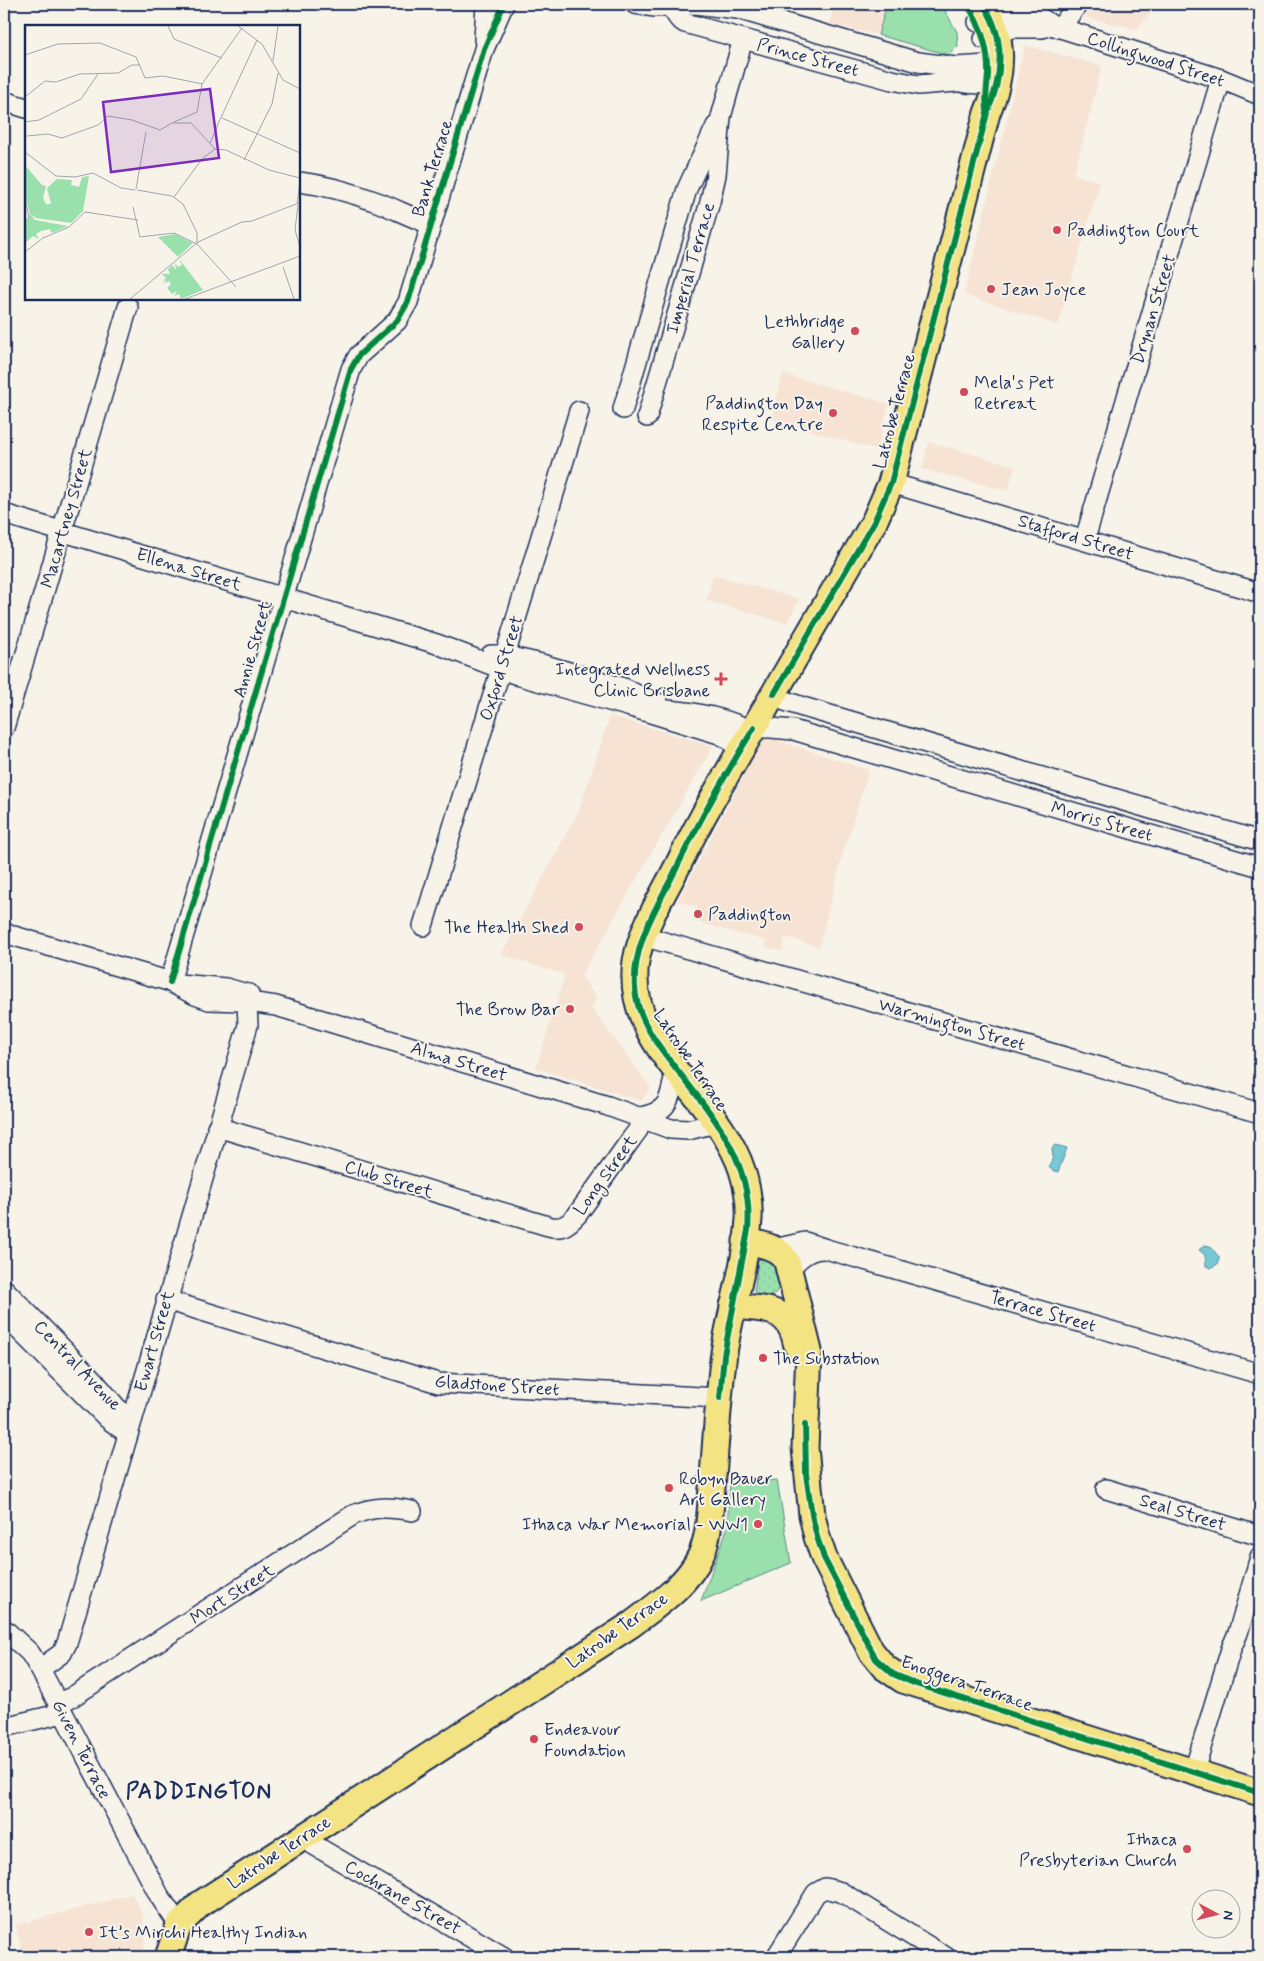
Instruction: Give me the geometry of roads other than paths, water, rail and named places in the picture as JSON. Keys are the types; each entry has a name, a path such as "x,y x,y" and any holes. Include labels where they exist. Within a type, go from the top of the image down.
{"main road":[{"name":"Latrobe Terrace","path":"179,1924 200,1904 632,1624 676,1588 697,1563 707,1536 724,1355 745,1307 746,1240 749,1211 745,1181 734,1151 651,1035 637,1004 635,974 638,954 643,936 691,838 874,522 891,483 987,113 985,101 1000,52 983,20"},
{"path":"746,1240 774,1249"},
{"name":"Enoggera Terrace","path":"774,1249 785,1258 809,1351 805,1425 806,1474 817,1537 824,1558 871,1651 884,1667 909,1682 1260,1793"},
{"path":"745,1307 768,1306 780,1298 787,1289 789,1274"},
{"name":"Enoggera Terrace","path":"745,1307 770,1310 788,1321 798,1355 805,1425"},
{"path":"168,1957 179,1924"}],"street":[{"name":"Bank Terrace","path":"484,49 486,4"},
{"name":"Bank Terrace","path":"381,336 396,321 408,302 484,49 504,4"},
{"name":"Prince Street","path":"635,4 650,7 695,4 737,9 918,62 993,74"},
{"path":"1056,27 1078,4"},
{"name":"Prince Street","path":"670,6 681,21 743,40 904,83 922,85 956,82 970,84 993,74"},
{"name":"Collingwood Street","path":"983,20 1009,12 1018,12 1044,19 1056,27 1221,79 1260,95"},
{"name":"Imperial Terrace","path":"623,409 687,190 721,117 743,40"},
{"name":"Prince Street","path":"918,62 956,82"},
{"name":"Drynan Street","path":"1085,539 1221,79"},
{"path":"4,101 25,108"},
{"name":"Imperial Terrace","path":"648,417 714,185 721,117"},
{"path":"300,182 371,200 431,224"},
{"name":"Macartney Street","path":"4,728 128,307"},
{"name":"Annie Street","path":"170,982 350,369 359,355 381,336"},
{"name":"Oxford Street","path":"423,926 579,410"},
{"name":"Stafford Street","path":"891,483 1085,539 1260,593"},
{"name":"Ellena Street","path":"4,514 282,597 460,653 478,655 502,662 624,688 647,700 734,723 749,737"},
{"name":"Ellena Street","path":"502,662 534,680 715,732 727,738 749,737"},
{"name":"Morris Street","path":"774,694 796,705 1260,841"},
{"name":"Ellena Street","path":"631,707 694,713"},
{"name":"Morris Street","path":"749,737 771,728 793,730 1260,867"},
{"path":"982,787 990,761"},
{"path":"1221,855 1228,832"},
{"name":"Alma Street","path":"4,933 170,982 203,998 216,1001 248,998 276,1006 641,1117 675,1130 688,1130 715,1123"},
{"name":"Warmington Street","path":"643,936 830,988 1260,1114"},
{"name":"Ewart Street","path":"40,1669 62,1653 67,1643 248,1025 248,998"},
{"path":"641,1117 659,1112 666,1106 676,1069"},
{"name":"Long Street","path":"561,1228 571,1222 638,1130 641,1117"},
{"name":"Club Street","path":"218,1127 548,1226 561,1228"},
{"name":"Terrace Street","path":"774,1249 805,1242 1260,1374"},
{"path":"789,1274 796,1262 803,1256 817,1250 826,1249"},
{"name":"Central Avenue","path":"4,1289 94,1381 130,1426"},
{"name":"Gladstone Street","path":"166,1300 438,1384 720,1398"},
{"name":"Central Avenue","path":"4,1316 108,1419 130,1426"},
{"name":"Seal Street","path":"1106,1489 1260,1536"},
{"name":"Mort Street","path":"4,1727 61,1708 72,1697 353,1516 378,1507 391,1507 412,1511"},
{"path":"1194,1771 1260,1557"},
{"name":"Given Terrace","path":"4,1629 30,1653 40,1669 160,1897 179,1924"},
{"name":"Cochrane Street","path":"302,1838 492,1954"},
{"path":"776,1957 816,1893 825,1888 841,1892 946,1957"}],"water":[{"path":"1055,1145 1067,1148 1058,1172 1049,1167 1053,1157 1052,1148"},
{"path":"1204,1245 1210,1246 1219,1257 1219,1263 1211,1268 1206,1266 1205,1255 1199,1250"}],"place":[{"name":"Paddington Court","path":"1057,230"},
{"name":"Jean Joyce","path":"991,289"},
{"name":"Lethbridge Gallery","path":"855,331"},
{"name":"Mela's Pet Retreat","path":"964,392"},
{"name":"Paddington Day Respite Centre","path":"833,413"},
{"name":"Integrated Wellness Clinic Brisbane","path":"721,679"},
{"name":"Paddington","path":"698,914"},
{"name":"The Health Shed","path":"579,927"},
{"name":"The Brow Bar","path":"570,1009"},
{"name":"The Substation","path":"763,1358"},
{"name":"Robyn Bauer Art Gallery","path":"669,1488"},
{"name":"Ithaca War Memorial - WW1","path":"758,1524"},
{"name":"Endeavour Foundation","path":"534,1739"},
{"name":"Ithaca Presbyterian Church","path":"1187,1849"},
{"name":"It’s Mirchi Healthy Indian","path":"89,1932"}],"district":[{"name":"PADDINGTON","path":"199,1790"}]}
